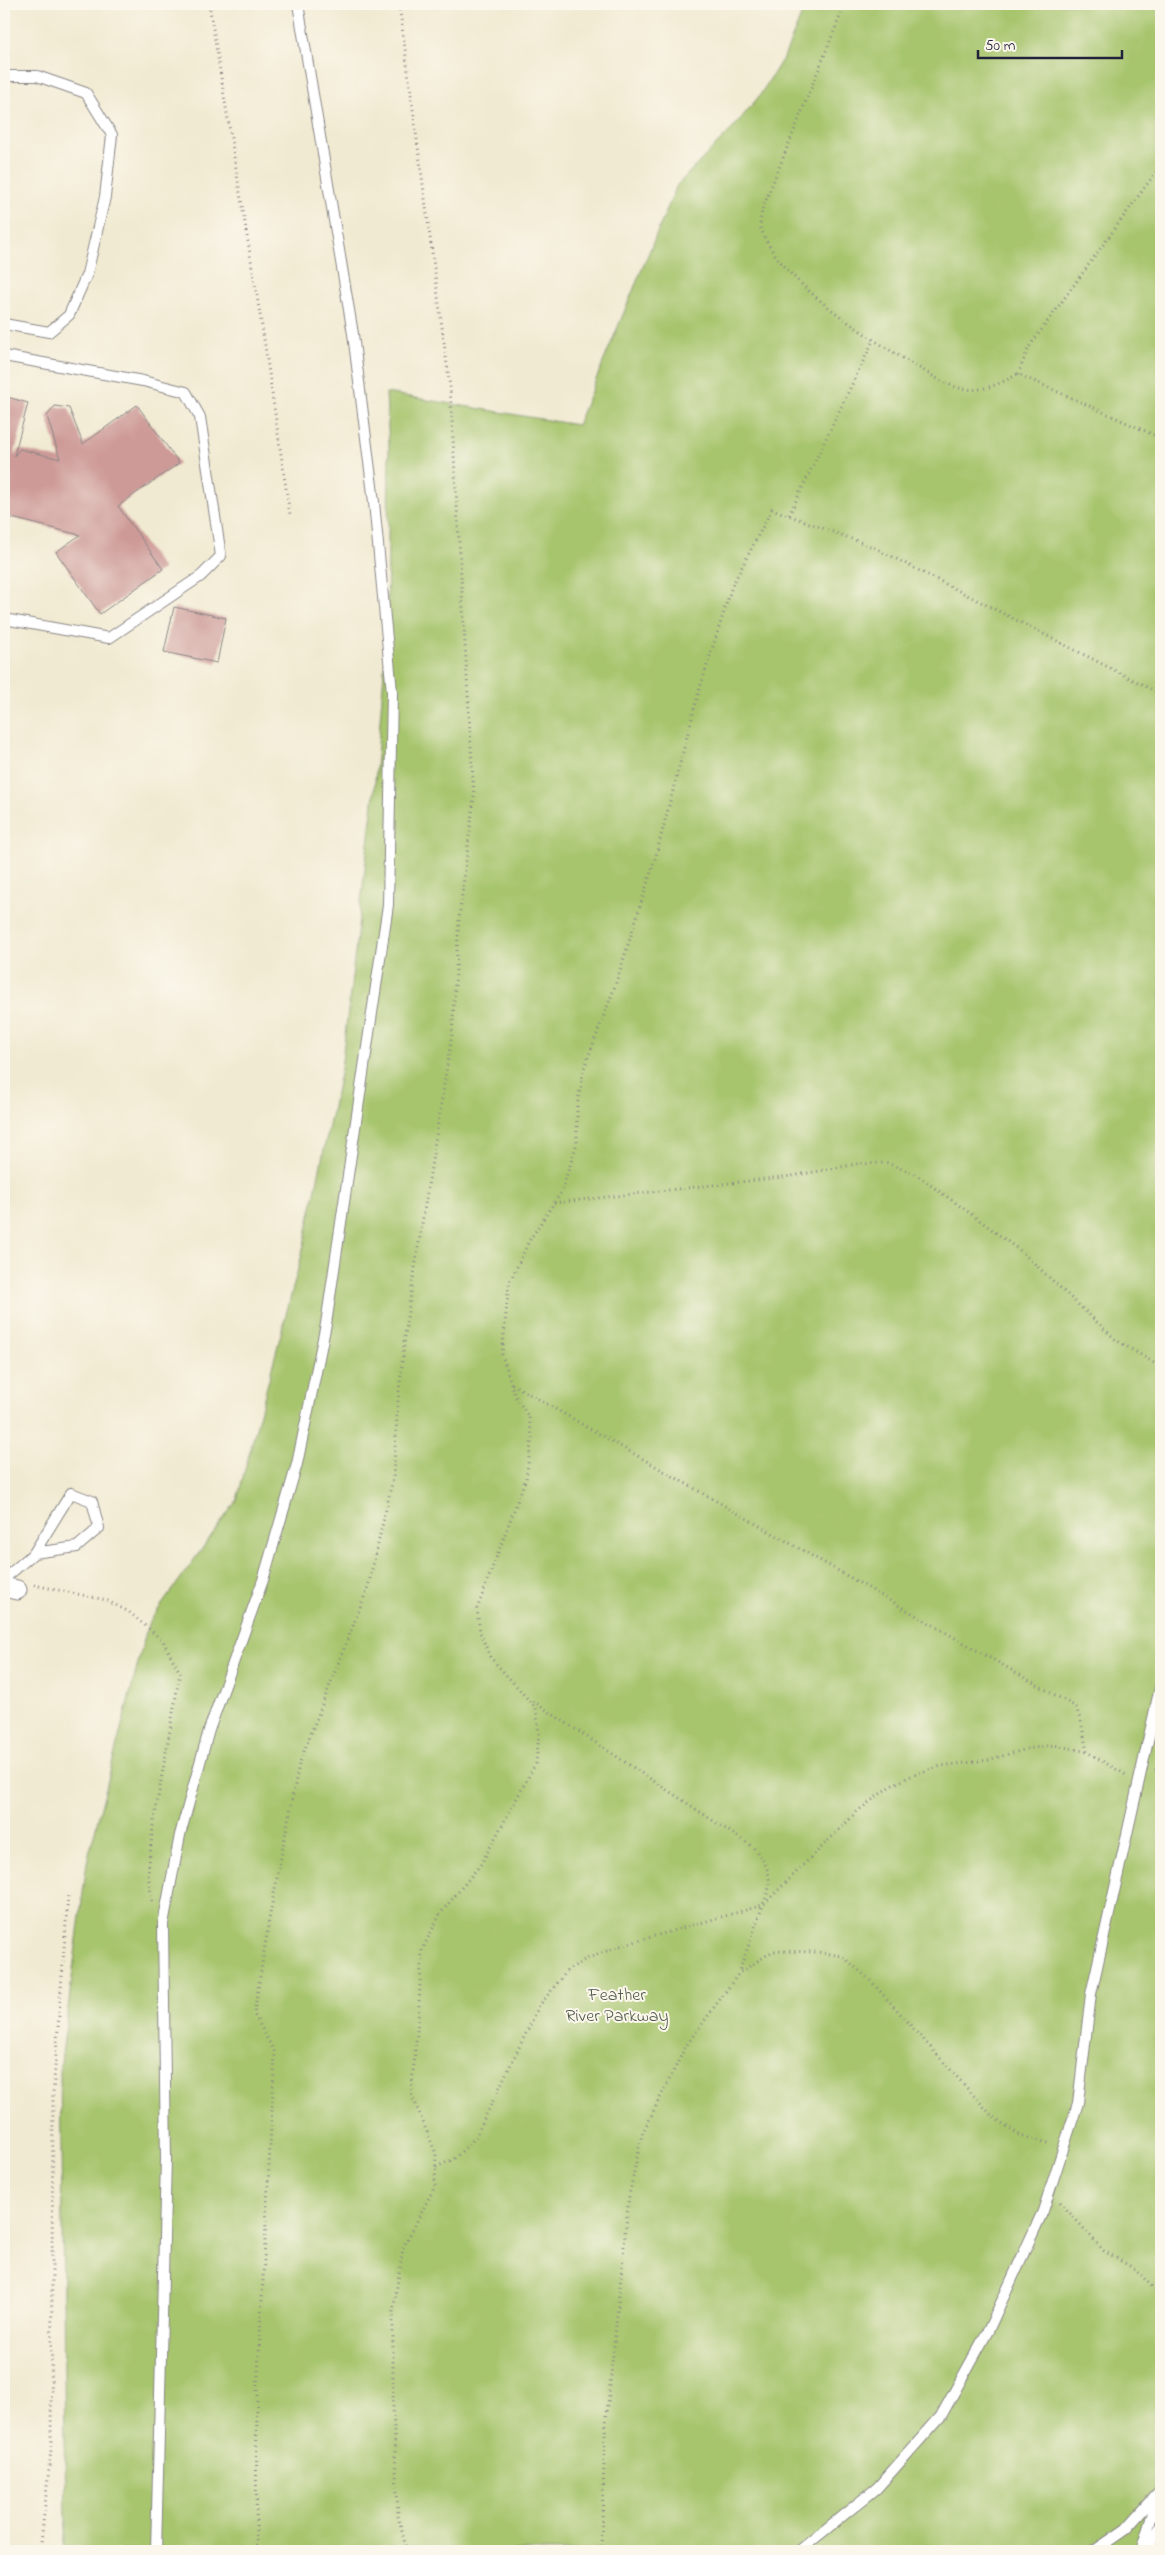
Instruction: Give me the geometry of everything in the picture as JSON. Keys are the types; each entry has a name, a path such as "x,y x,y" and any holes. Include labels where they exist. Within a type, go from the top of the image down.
{"lane":[{"path":"156,2551 166,2159 162,1924 180,1835 209,1730 263,1580 297,1464 326,1324 388,905 392,692 374,512 353,334 298,4"},
{"path":"4,76 37,76 86,92 112,135 106,197 87,274 69,315 49,332 4,324"},
{"path":"4,356 143,380 186,392 200,417 221,556 201,576 109,638 4,619"},
{"path":"8,1585 34,1554 71,1493 92,1501 99,1528 77,1548 34,1554"},
{"path":"799,2551 877,2488 941,2416 989,2329 1043,2211 1078,2103 1090,1994 1161,1683"},
{"path":"1094,2551 1126,2529 1159,2494"},
{"path":"1141,2551 1159,2494"},
{"path":"1147,2551 1161,2525"}],"path":[{"path":"208,4 264,339 290,515"},
{"path":"256,2551 257,2392 275,2053 254,2014 270,1914 299,1764 368,1587 392,1479 398,1401 408,1318 452,1035 459,919 474,797 450,387 399,4"},
{"path":"846,4 762,210 760,227 767,241 790,271 806,287 873,341 944,384 965,389 996,386 1018,374 1028,347 1161,165"},
{"path":"789,515 873,341"},
{"path":"1018,374 1161,438"},
{"path":"407,2551 398,2516 392,2408 393,2312 404,2248 435,2186 436,2154 411,2093 418,2022 422,1950 440,1914 481,1864 536,1763 540,1734 536,1708 490,1657 480,1632 477,1609 526,1478 532,1438 529,1417 515,1396 502,1354 509,1284 529,1241 562,1191 577,1143 577,1106 584,1068 614,989 655,859 699,691 732,586 772,509 873,547 1161,694"},
{"path":"554,1203 792,1176 857,1164 888,1163 915,1174 967,1211 1023,1253 1116,1340 1161,1367"},
{"path":"511,1384 1076,1707 1081,1721 1087,1752"},
{"path":"8,1585 29,1584 106,1600 129,1612 163,1641 180,1673 153,1826 148,1873 152,1907 162,1924"},
{"path":"528,1698 753,1847 766,1864 770,1878 763,1905 739,1973 686,2046 642,2134 629,2196 604,2434 601,2551"},
{"path":"436,2167 454,2159 476,2138 538,2006 567,1971 586,1959 620,1946 763,1905 859,1810 888,1788 913,1774 941,1766 988,1760 1027,1749 1055,1745 1087,1752 1111,1768 1140,1781"},
{"path":"40,2551 51,2450 53,2094 68,1896"},
{"path":"739,1973 773,1951 818,1952 842,1956 870,1980 992,2117 1021,2136 1064,2147"},
{"path":"1050,2191 1104,2251 1135,2269 1161,2296"}],"green space":[{"name":"Feather River Parkway","path":"806,4 1161,4 1161,2551 64,2551 66,2522 60,2070 87,1862 148,1624 237,1500 302,1254 341,1069 374,794 387,635 389,446 386,393 577,425 677,185 734,127 760,95 785,55"}],"building":[{"path":"4,396 28,403 14,456 20,449 60,459 47,416 55,406 69,408 83,444 137,405 179,463 118,506 163,569 100,614 56,552 80,535 4,516"},
{"path":"174,607 226,618 217,663 164,652"}]}
